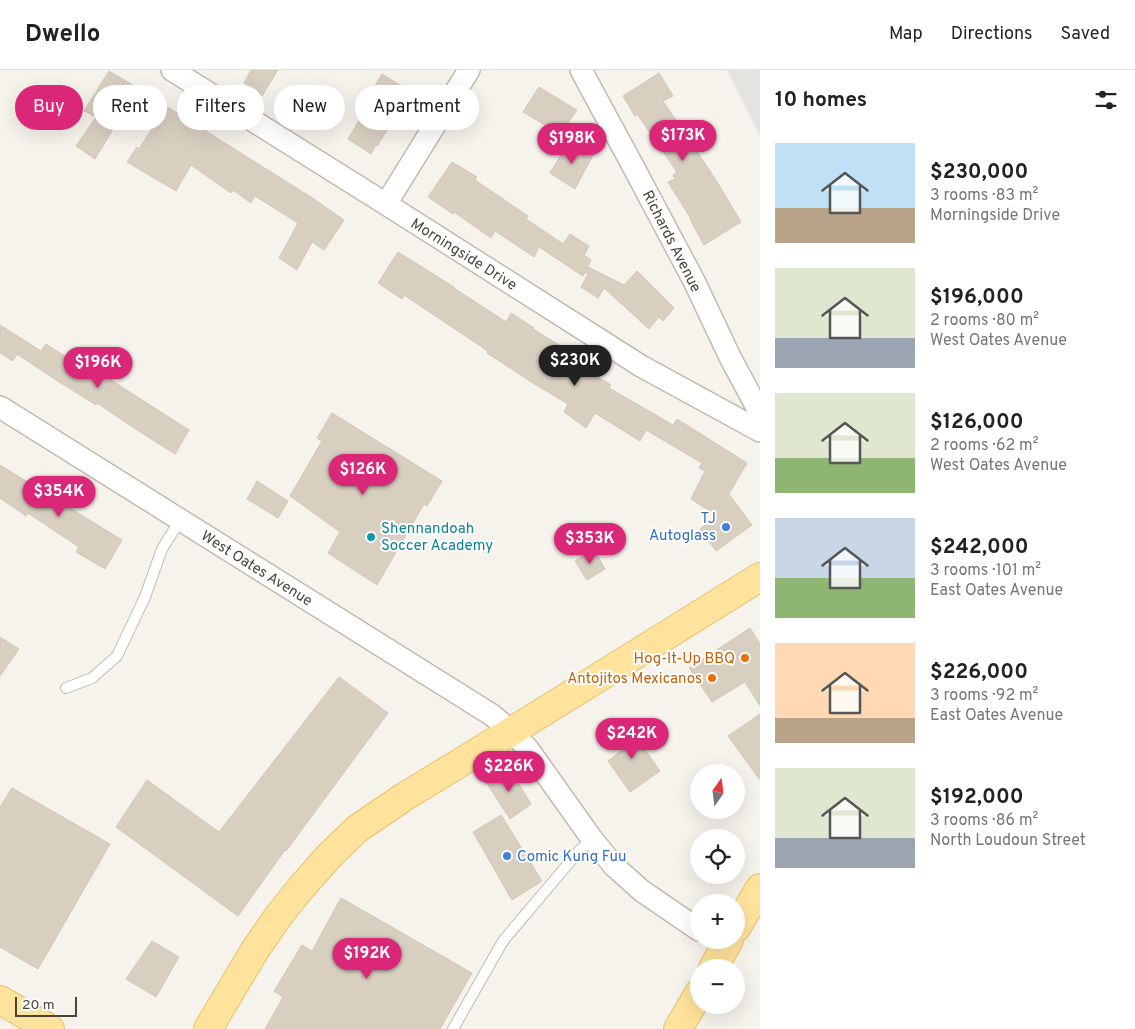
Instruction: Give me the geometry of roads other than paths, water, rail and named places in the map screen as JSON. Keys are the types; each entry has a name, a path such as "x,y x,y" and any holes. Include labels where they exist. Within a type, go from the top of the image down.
{"main road":[{"path":"208,1029 255,950 277,918 330,855 357,829 404,797 760,577"},
{"path":"745,912 760,888"},
{"path":"0,1000 50,1029"},
{"path":"678,1029 690,1008"}],"street":[{"name":"Morningside Drive","path":"172,70 641,366 760,432"},
{"path":"386,204 469,70"},
{"name":"Richards Avenue","path":"581,70 694,281 731,359 760,413"},
{"name":"West Oates Avenue","path":"0,407 483,710 512,732 528,749 592,839 614,866 642,891 690,924"}],"lane":[{"path":"66,688 92,678 117,656 145,597 162,549 180,520"},
{"path":"453,1029 503,941 579,851 592,839"}],"place":[{"name":"TJ Autoglass","path":"726,527"},
{"name":"Shennandoah Soccer Academy","path":"371,537"},
{"name":"Hog-It-Up BBQ","path":"745,658"},
{"name":"Antojitos Mexicanos","path":"712,678"},
{"name":"Comic Kung Fuu","path":"507,856"}]}
